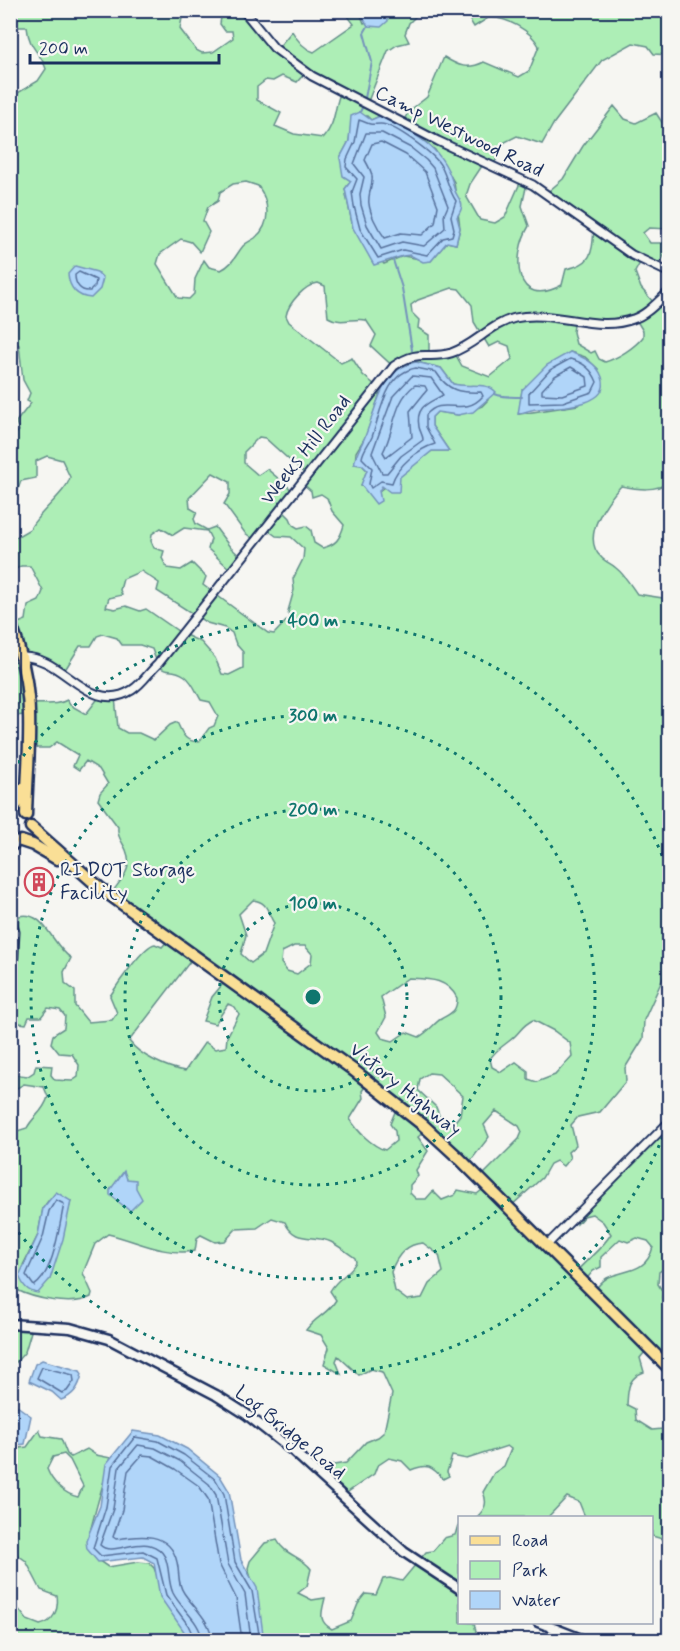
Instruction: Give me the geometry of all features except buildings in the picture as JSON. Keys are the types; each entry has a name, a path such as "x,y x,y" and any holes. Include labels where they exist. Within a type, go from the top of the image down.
{"main road":[{"path":"10,622 22,657 29,691 31,744 26,815 31,827 29,833 14,843"},
{"path":"26,815 11,810 20,800 31,744"},
{"name":"Victory Highway","path":"31,827 85,876"},
{"name":"Victory Highway","path":"14,843 33,845 85,876 352,1069 423,1125 669,1369"}],"street":[{"name":"Camp Westwood Road","path":"243,10 274,48 312,76 438,141 533,185 632,255 669,273"},
{"name":"Weeks Hill Road","path":"22,657 48,663 78,685 98,695 118,697 132,690 158,664 394,366 413,355 453,352 500,323 517,317 542,315 595,322 634,319 669,291"},
{"path":"10,918 14,932 10,1008"},
{"path":"546,1246 669,1121"},
{"name":"Log Bridge Road","path":"10,1324 70,1328 109,1339 223,1399 292,1451 399,1548 458,1588"},
{"path":"541,1624 584,1641"}],"green space":[{"path":"10,11 175,11 182,18 180,29 196,50 202,53 213,52 233,38 232,31 225,31 220,24 221,17 215,11 255,11 248,16 277,49 292,31 301,44 314,52 354,24 344,11 359,11 364,23 388,14 387,11 421,11 409,23 405,34 409,42 397,45 388,51 367,104 380,116 371,120 367,116 352,116 349,141 340,158 351,181 345,189 353,228 384,264 403,256 431,261 447,242 456,244 460,228 454,182 435,150 420,137 400,127 409,111 427,97 444,57 463,66 473,66 484,62 519,77 529,71 539,46 524,30 502,19 488,18 474,27 464,11 669,11 669,55 654,54 648,46 633,43 602,60 554,123 542,144 517,136 505,142 493,166 484,163 470,184 466,196 480,220 495,223 505,217 520,183 527,183 522,206 529,226 523,238 519,265 526,286 534,291 546,291 562,285 566,269 575,267 586,260 593,244 594,228 548,194 549,191 563,179 583,146 614,106 625,119 636,123 656,113 669,133 669,229 649,228 643,233 650,243 669,243 669,246 658,267 641,261 635,272 641,288 654,303 669,290 669,482 658,487 640,489 621,486 603,510 594,530 593,540 595,549 601,557 625,577 637,594 669,599 669,977 664,976 644,1020 643,1039 625,1068 626,1081 600,1112 578,1117 571,1125 576,1145 568,1152 570,1158 563,1166 556,1161 550,1164 542,1178 510,1207 575,1273 611,1234 603,1222 592,1214 584,1216 577,1224 576,1218 669,1125 669,1257 667,1258 668,1266 659,1272 658,1284 663,1292 662,1298 669,1307 669,1369 648,1348 640,1358 644,1372 631,1381 627,1405 635,1409 636,1420 652,1430 663,1429 669,1416 669,1541 653,1536 653,1516 585,1516 579,1502 567,1497 549,1516 478,1516 485,1506 483,1492 494,1473 504,1466 511,1449 507,1446 467,1459 452,1456 447,1472 449,1476 443,1479 429,1467 411,1470 402,1461 389,1458 377,1466 374,1474 342,1496 322,1474 328,1466 346,1463 366,1442 384,1432 392,1394 382,1372 371,1369 359,1375 338,1356 336,1361 341,1374 324,1364 329,1348 321,1335 306,1330 336,1300 330,1291 353,1267 356,1262 355,1258 331,1242 299,1236 289,1229 285,1222 272,1218 257,1228 236,1229 225,1241 215,1242 201,1235 197,1238 195,1251 183,1252 161,1250 108,1234 95,1244 83,1273 92,1293 91,1297 64,1302 32,1296 15,1289 10,1271 11,1133 27,1128 44,1107 48,1097 44,1087 24,1084 15,1089 11,1101 11,1074 28,1076 34,1072 36,1065 52,1066 51,1075 55,1080 72,1081 78,1077 79,1065 72,1054 59,1053 51,1043 53,1035 64,1028 65,1016 60,1010 48,1008 41,1017 29,1017 26,1024 13,1022 19,916 35,918 42,923 64,953 71,958 64,972 65,983 75,991 75,1006 88,1022 112,1020 117,1013 110,996 118,983 144,951 155,944 162,947 170,938 111,894 125,874 128,857 119,836 118,827 98,800 100,793 108,784 99,769 86,761 79,770 73,766 78,755 57,742 49,748 34,748 31,714 16,716 11,713 11,655 20,651 13,625 26,620 28,606 39,601 43,591 30,566 21,566 11,572 11,540 30,529 64,489 70,477 62,460 47,456 36,461 36,478 21,481 15,497 11,496 14,435 19,431 16,422 31,403 27,401 30,393 23,380 19,345 11,339 13,332 10,332 11,97 38,81 46,69 30,41 27,27 11,27","holes":["306,72 341,91 333,121 323,138 294,134 275,126 281,113 257,100 257,87 266,80 273,81 282,76 297,82","246,182 258,186 265,198 267,212 264,226 225,268 221,270 209,267 204,260 195,279 194,294 189,299 178,298 157,264 160,254 181,239 191,242 200,252 209,232 203,221 208,207 218,201 220,192 233,184","318,283 325,286 328,317 342,321 366,320 376,335 371,346 397,370 416,362 441,368 453,384 466,387 478,386 488,400 482,406 458,415 437,412 432,417 432,426 449,451 432,451 379,491 361,486 367,470 362,465 355,464 356,452 366,436 381,390 363,375 352,358 341,363 289,322 286,316 287,311 298,295","452,288 459,289 472,305 474,322 489,347 499,342 509,346 512,359 490,377 462,366 454,352 429,353 429,335 418,328 419,320 412,313 411,305 418,300","635,318 643,331 643,337 626,352 605,362 599,359 595,351 591,353 576,344 573,332 575,319 608,322","570,352 585,357 598,369 578,405 519,414 522,390","259,437 265,438 307,476 302,483 311,491 312,497 321,494 327,498 332,511 344,525 337,541 322,548 314,543 311,530 306,526 298,528 293,525 281,509 293,491 267,469 258,475 244,463 244,452","213,473 230,482 230,494 224,504 245,533 255,540 265,528 276,536 291,537 304,549 303,559 293,579 294,590 288,611 289,618 274,634 268,633 203,585 206,577 192,563 181,570 167,568 162,558 164,551 154,548 151,541 152,534 161,528 173,535 184,528 207,531 211,539 208,549 231,570 241,557 215,527 207,530 196,524 194,519 197,512 190,508 189,498","141,571 159,583 157,591 207,623 225,628 232,633 236,644 243,652 243,668 229,675 222,674 215,658 201,642 181,633 146,609 140,611 126,606 115,609 106,607 109,598 122,595 120,590 123,579","103,634 117,638 122,645 140,645 152,649 159,666 188,678 201,700 210,702 218,716 214,726 209,728 199,742 185,737 177,722 170,725 154,740 139,733 127,733 118,728 115,697 100,696 86,714 70,705 67,700 55,704 32,704 23,657 63,673 80,646 91,646 97,636","253,900 258,901 265,906 274,923 263,954 251,963 241,954 246,935 239,914","294,946 305,946 312,954 311,963 297,974 287,971 281,963 282,952","195,955 227,979 212,997 203,1021 215,1024 228,1004 235,1007 239,1014 227,1037 226,1047 215,1049 205,1042 185,1071 162,1064 129,1041","408,978 430,979 442,983 453,991 457,998 453,1012 419,1037 406,1032 393,1041 382,1038 378,1032 386,1017 381,997","533,1020 570,1043 572,1056 555,1075 537,1082 528,1079 528,1071 516,1062 501,1072 492,1067 490,1059","429,1073 439,1074 463,1096 460,1115 453,1124 442,1123 436,1107 418,1090 420,1079","368,1082 398,1105 390,1124 395,1131 396,1141 385,1150 380,1148 370,1142 350,1119 363,1098 362,1091","496,1111 519,1126 522,1132 519,1139 480,1178 487,1186 477,1194 458,1190 455,1195 442,1200 433,1191 426,1199 416,1199 410,1193 410,1185 418,1176 416,1170 428,1151 418,1137 427,1129 469,1163 489,1137 484,1125","48,1201 71,1201 50,1279 44,1284 23,1265 38,1235 43,1208","637,1238 648,1241 653,1247 650,1256 640,1266 607,1278 593,1292 584,1282 593,1271 601,1267 601,1257 620,1239 628,1242","423,1243 439,1255 443,1272 429,1284 422,1298 407,1300 395,1291 391,1272 396,1261 407,1249"]},
{"path":"11,1323 33,1325 25,1352 11,1368"},
{"path":"39,1430 42,1436 61,1439 67,1454 71,1457 87,1449 96,1455 111,1458 93,1519 88,1542 89,1550 108,1567 138,1562 149,1563 154,1568 164,1594 189,1640 11,1640 10,1598 27,1620 40,1625 52,1618 57,1606 57,1596 41,1590 26,1561 11,1550 11,1449 27,1447","holes":["64,1454 70,1460 83,1486 78,1497 59,1487 47,1469 53,1457"]},
{"path":"458,1525 458,1624 474,1624 477,1636 485,1640 265,1640 258,1629 255,1592 248,1568 250,1561 265,1543 277,1540 284,1549 311,1569 307,1586 298,1593 312,1600 325,1598 322,1619 332,1629 351,1621 358,1604 366,1594 376,1595 383,1579 402,1581 426,1552 433,1551 444,1538 455,1535"}],"water":[{"path":"359,11 387,11 388,21 381,27 368,26"},
{"path":"360,112 371,120 380,116 427,143 444,162 450,174 455,192 462,204 457,217 460,228 456,244 447,242 431,261 423,262 410,255 374,265 353,228 345,189 351,181 343,176 340,158 349,141 351,116"},
{"path":"75,266 97,272 103,278 100,289 91,298 78,294 72,287 68,274"},
{"path":"570,352 589,361 600,372 603,387 599,395 580,404 536,409 518,414 522,390 547,365"},
{"path":"416,362 441,368 453,384 482,386 496,392 473,412 458,415 437,412 432,417 432,426 449,451 432,451 400,477 399,492 390,492 382,486 379,491 381,501 376,504 361,485 367,470 362,465 354,464 355,460 377,401 388,380 404,366"},
{"path":"124,1171 127,1179 136,1180 136,1188 142,1199 130,1211 110,1195 110,1190"},
{"path":"56,1192 71,1201 63,1239 50,1279 38,1293 26,1288 19,1276 38,1235 43,1208"},
{"path":"42,1360 80,1371 81,1379 72,1394 61,1400 52,1392 29,1381 35,1364"},
{"path":"10,1401 31,1416 25,1444 11,1446"},
{"path":"133,1431 160,1435 187,1449 220,1476 229,1491 241,1560 257,1588 263,1634 267,1640 190,1640 160,1597 154,1563 143,1557 98,1562 87,1549 86,1541 100,1506 106,1464"}],"waterway":[{"path":"365,98 372,62 364,33 368,26"},
{"path":"360,112 362,108"},
{"path":"393,260 402,288 412,350"},
{"path":"495,394 522,397"}],"place":[{"name":"RI DOT Storage Facility","path":"39,882"}]}
